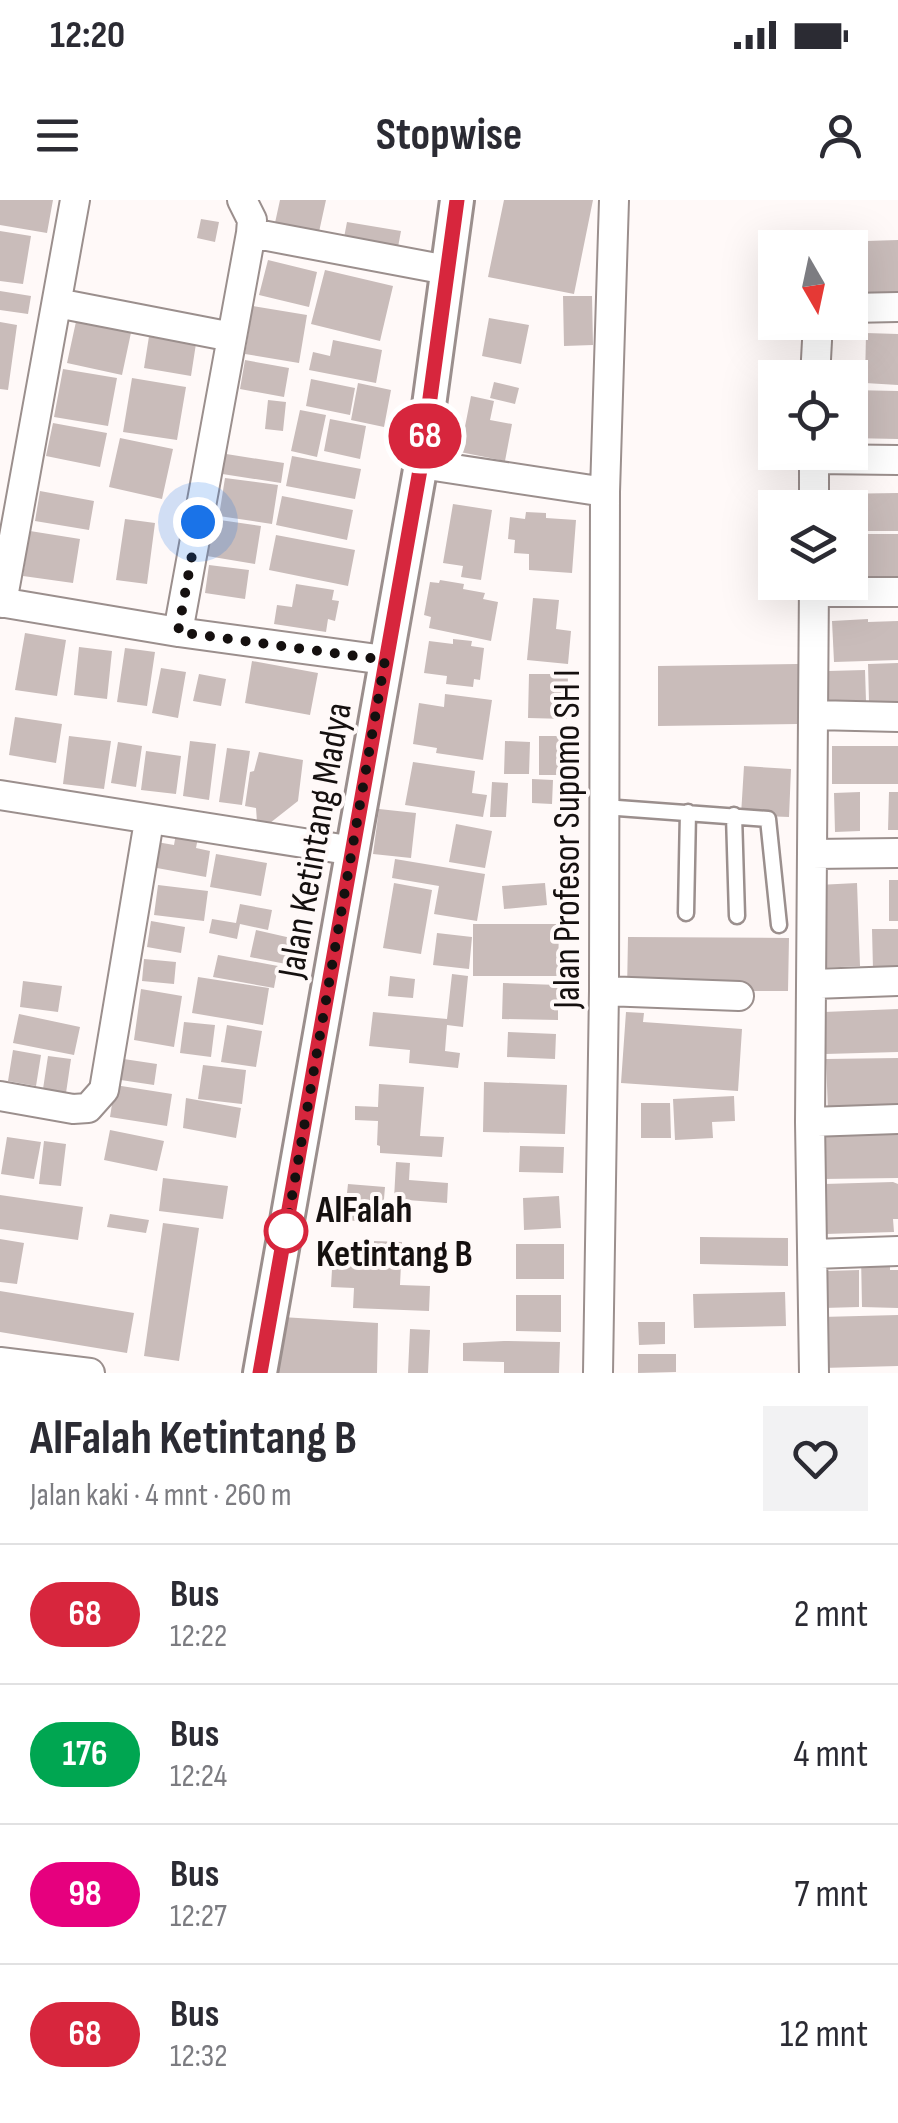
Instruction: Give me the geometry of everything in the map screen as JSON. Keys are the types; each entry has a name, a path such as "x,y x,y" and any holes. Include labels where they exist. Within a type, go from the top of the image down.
{"street":[{"path":"75,200 1,602 178,632 385,660"},
{"path":"178,632 251,234 252,220 242,200"},
{"name":"Jalan Ketintang Madya","path":"260,1373 421,464 457,200"},
{"name":"Jalan Profesor Supomo SH I","path":"598,1373 605,492 614,200"},
{"path":"251,234 447,270"},
{"path":"57,304 232,337"},
{"path":"868,308 898,307"},
{"path":"868,459 898,460"},
{"path":"421,464 605,492"},
{"path":"868,590 898,592"},
{"path":"814,600 810,1122 814,1373"},
{"path":"814,715 898,716"},
{"path":"0,795 354,851"},
{"path":"0,1096 73,1109 88,1108 104,1090 150,820"},
{"path":"812,854 898,853"},
{"path":"813,984 898,981"},
{"path":"604,991 739,996"},
{"path":"810,1122 898,1118"},
{"path":"814,1254 898,1252"},
{"path":"0,1362 90,1373"}],"lane":[{"path":"604,807 764,817 770,822 779,925"},
{"path":"686,913 688,812"},
{"path":"734,816 737,916"}],"building":[{"path":"0,200 53,200 47,233 0,225"},
{"path":"280,200 326,200 317,241 273,232"},
{"path":"504,200 593,200 574,294 488,277"},
{"path":"201,219 219,222 215,242 197,238"},
{"path":"347,222 401,231 396,258 342,248"},
{"path":"0,231 31,236 23,284 0,281"},
{"path":"898,240 898,293 868,295 868,241"},
{"path":"268,260 317,272 309,307 259,295"},
{"path":"325,270 393,286 380,341 311,324"},
{"path":"0,291 31,296 28,314 0,310"},
{"path":"563,296 592,296 593,345 564,346"},
{"path":"253,306 307,315 299,363 245,354"},
{"path":"77,317 132,328 122,375 67,363"},
{"path":"489,318 529,325 521,364 482,356"},
{"path":"0,322 17,325 8,390 0,389"},
{"path":"150,330 197,337 191,376 144,368"},
{"path":"868,333 898,334 898,385 868,383"},
{"path":"333,340 382,350 376,383 309,370 313,352 330,356"},
{"path":"245,360 289,368 284,397 240,389"},
{"path":"63,369 117,378 108,426 54,417"},
{"path":"132,378 186,387 177,440 123,432"},
{"path":"311,379 355,388 350,415 306,406"},
{"path":"494,382 519,388 515,404 490,398"},
{"path":"358,383 391,390 384,427 351,420"},
{"path":"868,390 898,391 898,439 868,438"},
{"path":"471,396 494,401 490,420 512,424 505,461 460,452"},
{"path":"268,400 286,402 283,431 265,429"},
{"path":"300,410 326,415 317,457 291,451"},
{"path":"330,419 366,426 360,459 324,451"},
{"path":"53,423 107,433 100,467 46,456"},
{"path":"120,438 173,449 162,499 109,487"},
{"path":"220,453 284,463 281,483 216,473"},
{"path":"292,456 361,469 355,499 286,486"},
{"path":"225,478 278,485 272,524 219,516"},
{"path":"40,491 94,501 89,530 35,521"},
{"path":"868,493 898,493 898,531 868,531"},
{"path":"282,496 353,510 347,540 276,525"},
{"path":"453,504 492,510 481,580 461,577 463,566 443,563"},
{"path":"526,512 576,520 572,573 529,570 529,554 514,553 515,540 508,539 510,517 525,519"},
{"path":"125,519 155,523 147,584 116,580"},
{"path":"213,519 261,526 255,564 207,556"},
{"path":"30,531 80,539 73,583 23,576"},
{"path":"868,534 898,534 898,577 868,577"},
{"path":"276,535 355,550 348,586 269,570"},
{"path":"209,565 249,570 245,599 205,593"},
{"path":"430,582 464,584 463,589 485,593 483,599 498,602 491,641 429,628 431,617 424,615"},
{"path":"296,584 334,590 332,600 339,601 335,621 328,619 326,632 274,624 277,605 292,607"},
{"path":"533,598 559,600 556,629 571,631 568,664 527,660"},
{"path":"832,621 898,621 898,660 834,662"},
{"path":"25,633 66,640 57,696 15,690"},
{"path":"453,639 472,641 471,646 484,648 480,680 474,679 473,687 446,684 447,676 424,673 429,641 453,644"},
{"path":"79,647 112,651 107,699 74,695"},
{"path":"125,648 155,652 147,706 117,702"},
{"path":"252,661 318,673 310,715 245,703"},
{"path":"898,663 898,701 869,702 868,664"},
{"path":"798,664 798,724 658,726 658,666"},
{"path":"161,668 186,672 178,718 152,713"},
{"path":"865,670 866,701 829,702 828,671"},
{"path":"199,674 226,679 221,706 193,701"},
{"path":"529,674 568,674 567,719 528,718"},
{"path":"445,694 492,700 483,760 436,753 437,748 413,744 419,703 444,707"},
{"path":"15,717 62,724 56,763 9,755"},
{"path":"69,736 111,741 104,789 63,784"},
{"path":"539,736 568,736 568,775 539,775"},
{"path":"190,741 216,744 209,800 183,796"},
{"path":"505,741 530,742 529,774 504,774"},
{"path":"118,742 142,746 136,787 111,783"},
{"path":"832,746 898,746 898,784 832,784"},
{"path":"227,748 250,751 242,805 219,802"},
{"path":"146,751 181,756 176,794 141,790"},
{"path":"259,752 303,760 298,801 270,823 257,822 256,808 245,806 250,772 254,771"},
{"path":"413,762 475,771 472,793 487,795 483,817 405,805"},
{"path":"744,766 791,769 789,817 741,815"},
{"path":"532,779 553,780 552,804 532,803"},
{"path":"492,782 508,783 506,817 490,817"},
{"path":"860,792 860,831 835,832 834,793"},
{"path":"889,792 898,792 898,830 888,830"},
{"path":"379,809 416,813 411,858 373,854"},
{"path":"456,824 492,831 485,868 449,862"},
{"path":"177,828 199,832 196,848 210,851 206,877 146,866 151,841 174,845"},
{"path":"216,854 267,863 261,896 210,887"},
{"path":"395,859 485,874 477,921 434,914 439,886 392,878"},
{"path":"889,880 898,880 898,921 889,921"},
{"path":"394,883 432,890 421,954 383,948"},
{"path":"545,883 547,905 504,909 502,886"},
{"path":"857,883 860,966 821,968 818,885"},
{"path":"158,885 208,891 204,921 154,915"},
{"path":"240,904 272,910 268,930 240,924 237,939 209,933 212,919 236,923"},
{"path":"151,921 185,927 181,953 147,947"},
{"path":"473,924 559,924 558,976 473,976"},
{"path":"872,929 898,929 898,969 873,970"},
{"path":"256,930 291,938 286,964 250,957"},
{"path":"437,933 472,937 469,969 433,965"},
{"path":"628,937 789,938 788,991 627,991"},
{"path":"218,955 278,966 274,988 213,977"},
{"path":"144,959 176,962 174,984 142,981"},
{"path":"452,974 468,976 463,1027 447,1025 445,1051 460,1053 458,1068 409,1063 410,1050 369,1046 373,1012 447,1019"},
{"path":"390,976 415,979 413,998 388,996"},
{"path":"198,977 269,988 263,1025 192,1013"},
{"path":"23,981 62,986 58,1012 20,1007"},
{"path":"503,983 558,985 558,1020 502,1019"},
{"path":"141,989 182,996 174,1047 134,1040"},
{"path":"898,1009 898,1052 825,1054 824,1012"},
{"path":"626,1012 644,1013 643,1022 742,1029 738,1091 621,1083"},
{"path":"19,1014 80,1027 74,1055 13,1043"},
{"path":"184,1022 215,1025 211,1057 180,1053"},
{"path":"227,1025 262,1031 256,1067 221,1062"},
{"path":"508,1032 556,1034 555,1059 507,1057"},
{"path":"13,1050 41,1055 36,1086 8,1081"},
{"path":"48,1056 71,1059 66,1093 43,1089"},
{"path":"117,1058 157,1064 154,1085 114,1079"},
{"path":"898,1058 898,1111 828,1112 826,1059"},
{"path":"203,1065 246,1070 242,1104 198,1099"},
{"path":"484,1082 567,1085 565,1134 483,1132"},
{"path":"379,1084 424,1087 420,1136 444,1137 442,1157 380,1153 378,1121 355,1120 355,1106 378,1107"},
{"path":"115,1085 172,1094 167,1126 110,1117"},
{"path":"734,1096 735,1121 712,1122 713,1138 675,1140 673,1099"},
{"path":"186,1098 241,1108 236,1138 183,1128"},
{"path":"641,1103 670,1103 671,1138 641,1138"},
{"path":"110,1130 164,1141 157,1171 104,1160"},
{"path":"898,1130 898,1178 822,1179 821,1132"},
{"path":"7,1137 41,1142 34,1179 1,1174"},
{"path":"44,1141 66,1144 61,1186 39,1184"},
{"path":"520,1146 564,1147 563,1173 519,1172"},
{"path":"396,1162 410,1163 409,1180 448,1183 447,1203 394,1199"},
{"path":"163,1178 228,1186 223,1219 159,1211"},
{"path":"348,1184 385,1187 382,1223 344,1220"},
{"path":"824,1184 898,1184 894,1232 825,1234"},
{"path":"0,1195 83,1207 78,1240 0,1229"},
{"path":"559,1196 561,1228 524,1230 523,1198"},
{"path":"110,1214 149,1220 146,1233 107,1227"},
{"path":"163,1223 199,1228 179,1361 144,1356"},
{"path":"700,1237 788,1238 788,1266 700,1264"},
{"path":"0,1239 24,1243 17,1284 0,1282"},
{"path":"374,1241 402,1242 400,1285 430,1286 429,1311 353,1308 354,1288 331,1287 333,1252 374,1254"},
{"path":"516,1244 564,1244 564,1279 516,1279"},
{"path":"890,1255 890,1270 898,1270 898,1308 862,1307 861,1256"},
{"path":"859,1270 859,1307 823,1308 826,1271"},
{"path":"0,1291 134,1313 127,1353 0,1332"},
{"path":"785,1292 786,1326 694,1328 693,1294"},
{"path":"516,1295 561,1295 561,1332 516,1331"},
{"path":"898,1315 898,1366 822,1368 821,1317"},
{"path":"282,1317 378,1323 377,1373 275,1373"},
{"path":"638,1322 665,1322 665,1344 639,1345"},
{"path":"410,1329 430,1330 428,1373 408,1373"},
{"path":"560,1342 559,1373 504,1373 504,1362 463,1361 463,1343"},
{"path":"638,1354 676,1354 676,1372 638,1373"}],"bus line":[{"name":"68","path":"260,1373 421,464 457,200"}],"place":[{"name":"AlFalah Ketintang B","path":"286,1231"}],"route":[{"path":"198,522 178,632 385,660 286,1231"}]}
